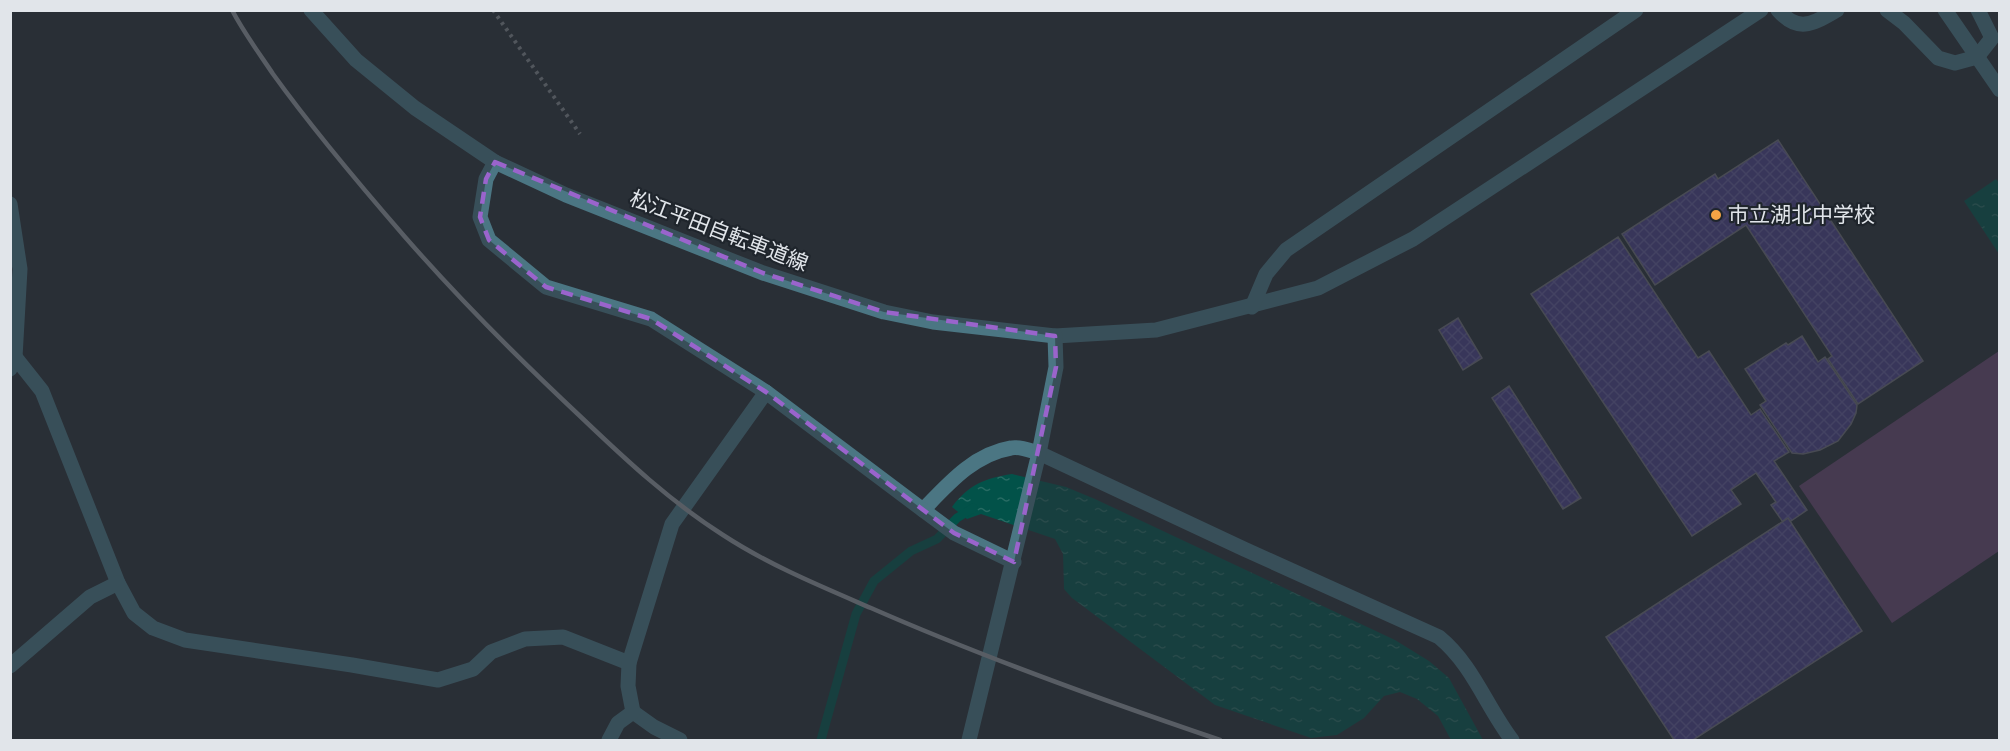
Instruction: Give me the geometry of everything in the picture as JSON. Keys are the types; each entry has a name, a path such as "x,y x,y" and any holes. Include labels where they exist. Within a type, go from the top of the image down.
{"street":[{"name":"松江平田自転車道線","path":"311,10 356,60 416,108 495,162 566,195 763,273 874,309 933,322 1055,336 1156,330 1252,307 1318,288 1413,239 1761,10"},
{"path":"1252,307 1266,274 1286,250 1636,10"},
{"path":"1778,10 1784,18 1800,25 1814,23 1837,10"},
{"path":"1887,10 1904,23 1938,58 1955,63 1977,57 1992,38 1978,10"},
{"path":"1945,10 2000,90"},
{"path":"495,162 486,179 480,217 489,240 546,287 651,319 766,392 954,533 1014,562"},
{"path":"10,204 20,269 13,363 42,391 118,583 134,613 153,628 185,640 438,680 473,669 491,652 525,639 563,637 629,663"},
{"path":"969,741 1022,532 1039,453 1056,367 1055,336"},
{"path":"680,741 633,712 627,686 629,663 672,524 766,392"},
{"path":"923,510 957,475 973,463 1013,447 1039,453 1439,637 1452,647 1465,662 1512,741"},
{"path":"10,666 90,597 118,583"},
{"path":"609,741 618,723 633,712"}],"path":[{"path":"493,10 580,134"}],"highlighted area":[{"path":"495,162 763,273 884,312 1055,336 1056,367 1014,562 954,533 766,392 651,319 546,287 489,240 480,217 486,179"}],"shaded area":[{"path":"1999,351 1999,551 1892,623 1799,486"}],"water":[{"path":"1996,179 2000,184 1999,254 1964,201"},
{"path":"1012,474 1066,487 1095,499 1395,640 1429,661 1449,678 1483,740 1451,740 1438,716 1417,699 1400,692 1384,696 1364,718 1337,735 1311,738 1215,705 1072,598 1064,589 1063,554 1055,539 981,514 967,519 952,507 964,493 978,484"}],"building":[{"path":"1778,140 1923,361 1858,404 1828,359 1832,356 1746,225 1655,285 1622,234 1715,174 1718,179"},
{"path":"1618,237 1698,358 1709,351 1751,415 1760,409 1789,452 1774,461 1807,510 1785,525 1771,505 1776,502 1756,473 1731,490 1741,504 1692,536 1531,294"},
{"path":"1458,318 1482,358 1463,370 1439,330"},
{"path":"1802,336 1818,362 1825,357 1857,405 1851,424 1838,441 1820,450 1803,454 1792,453 1760,405 1766,401 1745,369 1786,343 1788,345"},
{"path":"1509,386 1581,498 1563,509 1492,398"},
{"path":"1788,518 1862,631 1693,740 1674,740 1606,637"}],"waterway":[{"path":"821,740 856,614 874,581 911,551 937,539 957,518 973,508"}],"railway":[{"path":"232,10 273,74 304,116 426,261 559,396 632,465 685,509 758,556 852,600 1000,661 1220,740"}],"place":[{"name":"市立湖北中学校","path":"1716,215"}]}
